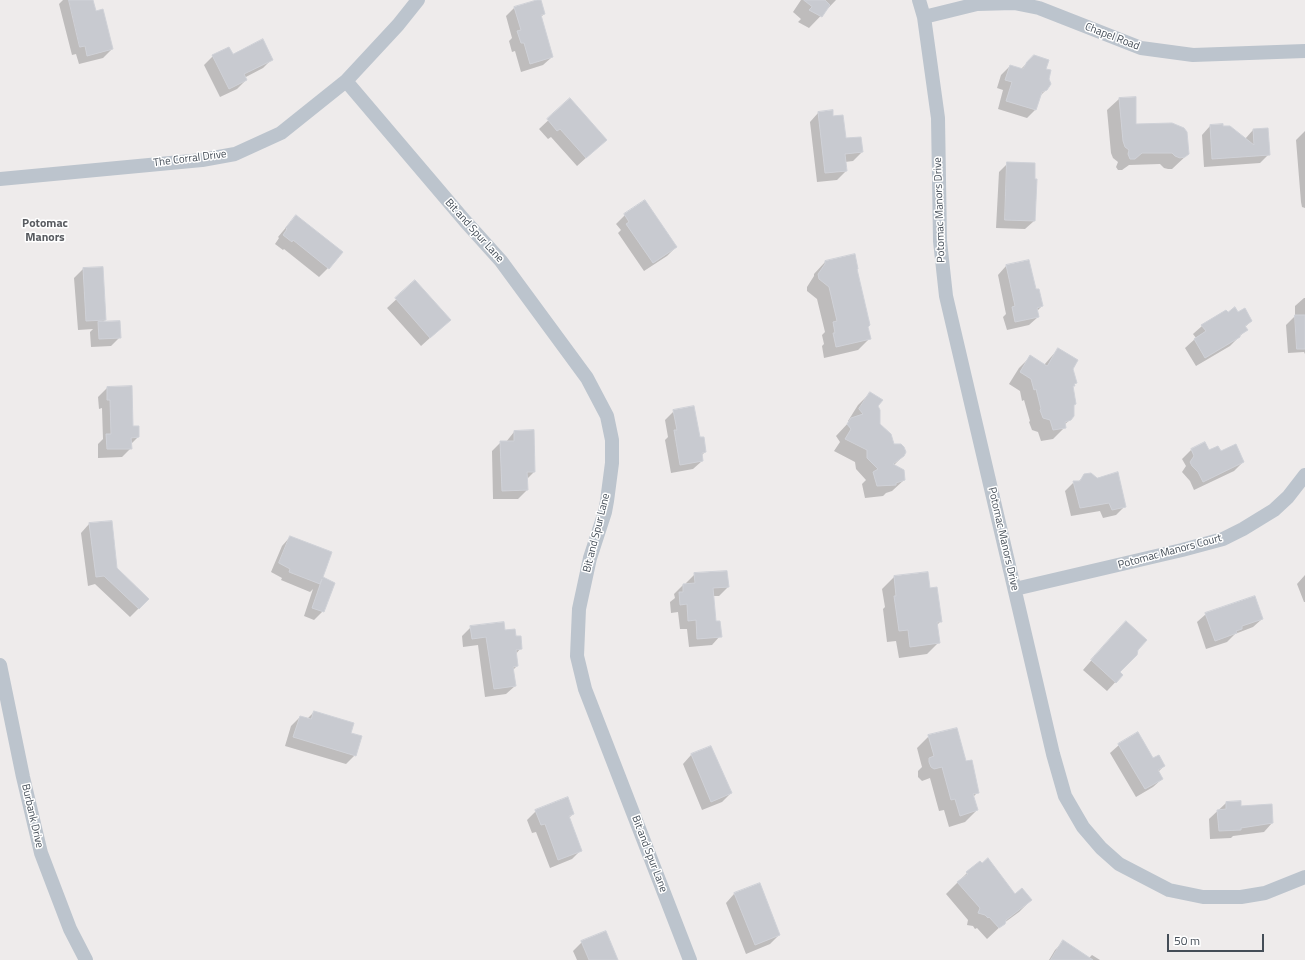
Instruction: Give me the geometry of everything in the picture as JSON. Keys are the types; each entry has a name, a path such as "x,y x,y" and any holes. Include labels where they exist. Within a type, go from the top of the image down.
{"street":[{"name":"The Corral Drive","path":"0,179 202,160 235,154 281,133 346,81 398,25 418,0"},
{"name":"Potomac Manors Drive","path":"920,0 924,17 938,118 940,240 946,296 1053,754 1065,796 1083,827 1101,848 1119,864 1169,890 1203,897 1241,897 1265,893 1305,877"},
{"name":"Chapel Road","path":"924,17 977,4 1014,3 1040,8 1141,48 1193,55 1305,51"},
{"name":"Bit and Spur Lane","path":"346,81 501,261 587,378 607,416 612,440 612,463 605,512 590,558 579,609 577,656 585,689 690,960"},
{"name":"Potomac Manors Court","path":"1015,589 1223,539 1274,510 1288,498 1305,476"},
{"name":"Burbank Drive","path":"0,665 23,777 41,853 70,929 86,960"}],"building":[{"path":"69,0 93,0 96,11 103,9 113,49 87,56 85,46 80,47"},
{"path":"541,0 545,14 541,15 553,57 530,64 524,43 521,43 517,31 521,30 514,7"},
{"path":"804,0 825,0 830,5 822,17 809,10 812,7"},
{"path":"263,39 273,60 244,74 247,80 229,89 212,55 229,47 233,54"},
{"path":"1034,55 1049,60 1046,69 1051,70 1049,79 1051,84 1047,90 1042,92 1036,110 1006,101 1012,82 1005,80 1010,65 1023,69"},
{"path":"1136,97 1136,124 1172,123 1184,128 1187,132 1189,154 1180,158 1172,153 1142,153 1135,159 1130,159 1128,154 1129,150 1125,147 1123,141 1119,98"},
{"path":"570,98 607,140 586,158 560,129 557,131 547,119"},
{"path":"833,110 833,116 843,115 846,138 861,137 863,152 845,154 847,171 825,173 818,112"},
{"path":"1223,124 1223,126 1230,126 1254,145 1253,129 1268,128 1270,155 1212,159 1210,125"},
{"path":"1007,162 1035,163 1035,179 1037,179 1035,221 1005,220"},
{"path":"645,200 677,247 653,263 626,224 629,222 624,214"},
{"path":"296,215 343,252 329,269 293,240 292,242 283,235 287,229 286,228"},
{"path":"855,254 870,325 868,327 871,339 836,347 833,333 835,333 833,322 837,321 829,287 819,279 818,274 825,264 825,261"},
{"path":"1029,260 1036,289 1039,289 1043,306 1037,308 1039,317 1015,322 1012,307 1015,306 1006,265"},
{"path":"103,267 106,320 86,321 83,268"},
{"path":"415,280 451,320 430,338 395,298"},
{"path":"1235,307 1238,312 1245,308 1252,321 1245,326 1248,330 1240,335 1240,337 1205,358 1194,339 1206,331 1201,325 1226,310 1228,312"},
{"path":"1295,315 1305,315 1305,349 1297,349"},
{"path":"120,321 121,338 99,339 98,322"},
{"path":"1058,348 1078,360 1073,369 1077,383 1073,386 1076,404 1074,405 1074,416 1071,420 1065,422 1066,428 1053,430 1050,420 1043,418 1036,389 1034,390 1031,379 1020,372 1030,355 1047,366"},
{"path":"132,386 133,426 139,426 139,437 131,438 132,449 107,449 106,434 111,434 110,400 107,400 107,387"},
{"path":"870,392 883,400 878,406 880,410 880,424 891,434 894,444 901,444 906,452 904,456 893,464 904,470 905,480 896,483 896,485 877,486 873,472 878,469 867,458 867,450 845,439 851,429 847,424 851,418 863,414 859,409"},
{"path":"694,406 700,437 704,437 706,452 702,453 703,461 680,465 674,430 677,430 673,410"},
{"path":"534,430 535,472 527,472 528,490 502,491 500,441 514,441 514,431"},
{"path":"1205,442 1209,450 1218,446 1221,451 1236,444 1244,462 1203,482 1198,472 1190,462 1194,456 1191,449"},
{"path":"1118,472 1126,507 1112,510 1109,503 1080,508 1073,481 1080,481 1084,474 1091,473 1097,478"},
{"path":"112,521 117,568 149,599 139,609 104,576 96,577 89,523"},
{"path":"290,536 332,552 323,577 335,583 324,612 312,608 322,579 320,584 289,572 290,569 279,563"},
{"path":"727,571 729,587 713,588 716,621 720,621 722,637 697,639 696,620 688,621 687,604 680,605 679,592 683,592 683,584 695,583 694,573"},
{"path":"928,572 930,588 937,587 942,622 937,622 940,643 910,647 908,630 899,631 894,596 896,596 894,576"},
{"path":"1255,596 1263,619 1242,626 1242,629 1236,631 1237,633 1215,641 1205,613"},
{"path":"1126,621 1147,640 1138,650 1137,655 1120,672 1123,675 1116,683 1091,660"},
{"path":"504,622 505,630 515,629 516,636 521,636 522,649 516,650 518,666 513,667 516,686 494,689 486,637 472,639 470,626"},
{"path":"314,711 354,723 351,733 362,736 356,756 293,737 300,716 311,719"},
{"path":"957,728 966,761 972,760 979,793 973,794 978,810 960,816 955,799 951,800 942,767 934,769 931,767 929,762 929,758 934,756 928,735"},
{"path":"1138,732 1153,758 1159,755 1165,766 1158,770 1163,779 1145,789 1118,744"},
{"path":"711,746 732,793 711,802 691,754"},
{"path":"568,797 574,814 569,816 582,851 558,860 545,824 541,825 535,810"},
{"path":"1241,801 1241,806 1272,804 1273,823 1241,828 1241,830 1219,831 1217,810 1226,809 1226,802"},
{"path":"988,858 1015,894 1022,888 1032,900 1006,920 1005,924 999,928 989,917 988,918 985,915 978,913 980,908 957,882 968,874 966,872 980,861 982,863"},
{"path":"760,883 780,935 755,945 734,893"},
{"path":"606,931 618,960 589,960 581,941"},
{"path":"1063,940 1093,960 1051,960"}],"district":[{"name":"Potomac Manors","path":"45,231"}]}
